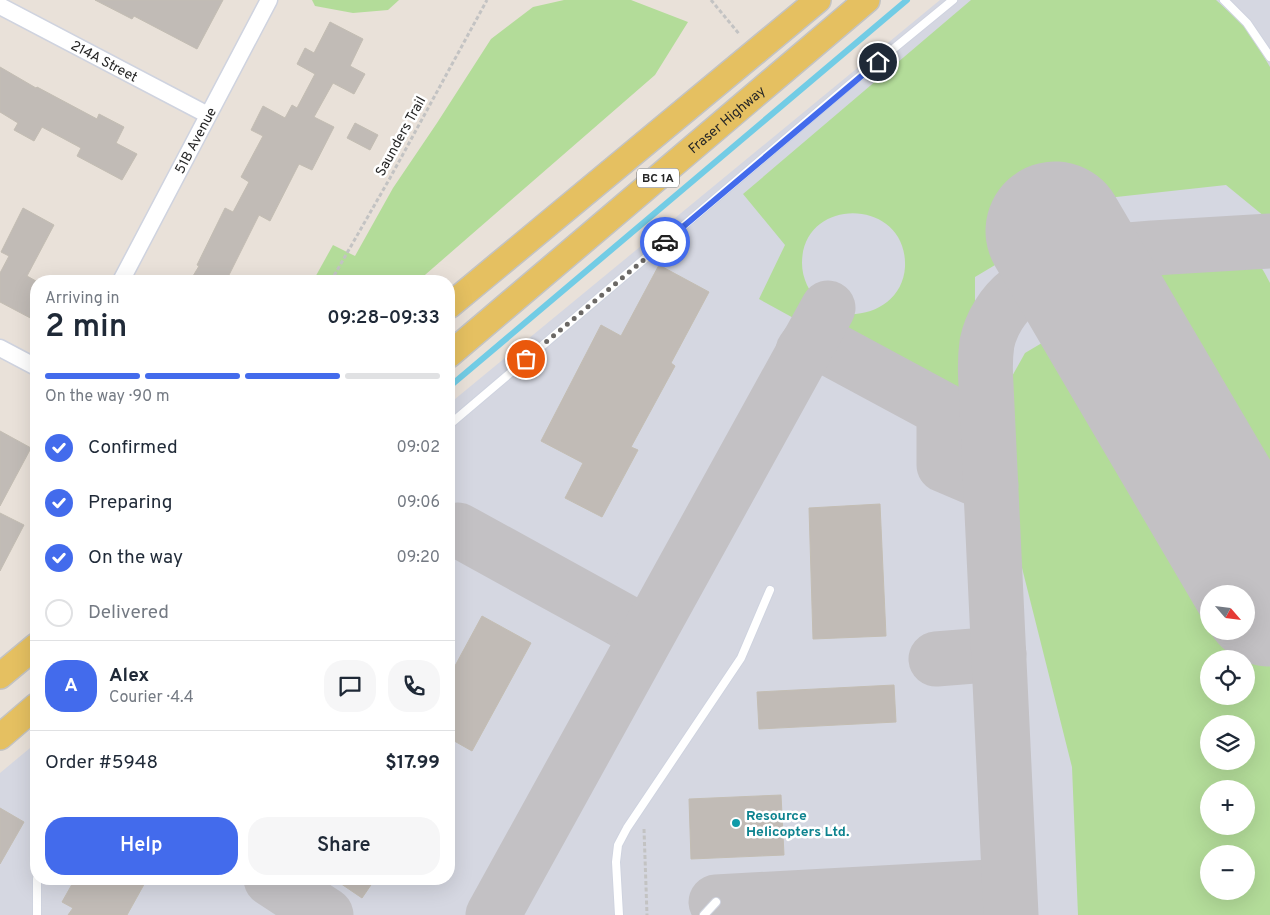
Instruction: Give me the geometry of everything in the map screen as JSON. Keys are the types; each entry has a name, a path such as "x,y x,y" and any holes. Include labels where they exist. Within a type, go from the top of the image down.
{"main road":[{"name":"BC 1A","path":"455,301 818,0"},
{"name":"Fraser Highway","path":"455,351 867,0"},
{"path":"0,676 30,651"},
{"path":"0,737 30,711"}],"street":[{"name":"51B Avenue","path":"124,275 269,0"},
{"name":"214A Street","path":"0,6 208,115"},
{"path":"0,348 30,364"}],"lane":[{"path":"455,420 848,86 953,0"},
{"path":"1224,0 1248,23 1270,57"},
{"path":"619,915 616,862 618,845 627,828 741,658 770,590"},
{"path":"37,885 37,915"},
{"path":"704,915 716,902"}],"path":[{"name":"Saunders Trail","path":"334,275 395,169 487,0"},
{"path":"711,0 742,38"},
{"path":"644,828 647,915"}],"shaded area":[{"path":"940,0 1270,0 1270,915 0,915 0,773 30,748 30,885 455,885 455,399"}],"green space":[{"path":"312,0 399,0 388,10 353,13 315,6"},
{"path":"564,0 631,0 688,22 655,75 425,275 316,275 333,245 355,256 393,188 491,39 533,7"},
{"path":"971,0 1216,0 1247,28 1270,67 1270,221 1226,185 1107,198 975,277 975,398 958,405 831,333 839,313 851,314 873,310 883,305 898,289 903,279 905,267 901,244 890,227 874,217 855,213 835,216 819,225 807,241 802,263 807,285 821,303 808,326 759,299 785,245 743,194"},
{"path":"1246,255 1263,270 1270,283 1270,527 1145,312 1147,290 1153,274 1171,263"},
{"path":"1052,337 1083,346 1224,585 1200,585 1200,640 1255,640 1255,638 1270,663 1270,915 1078,915 1072,767 1013,532 1005,389 1025,353"}],"building":[{"path":"95,0 223,0 197,49 134,16 132,19"},
{"path":"330,22 363,39 350,66 365,74 354,94 333,83 314,117 334,127 312,170 299,164 270,221 259,215 229,275 194,275 225,208 233,212 249,182 241,177 263,136 251,130 263,106 285,118 292,105 297,108 315,74 297,64 305,48 314,53"},
{"path":"0,67 97,119 99,114 124,127 116,143 137,154 122,180 77,156 81,148 42,127 34,141 14,130 18,123 0,112"},
{"path":"355,123 378,135 370,150 347,138"},
{"path":"23,208 54,225 27,276 30,278 30,318 0,302 0,273 9,256 1,252"},
{"path":"659,265 709,292 671,363 675,366 631,447 638,450 602,517 565,498 583,463 541,441 601,325 621,336"},
{"path":"0,431 30,447 30,450 0,506"},
{"path":"880,504 886,636 813,639 809,508"},
{"path":"0,513 24,525 0,571"},
{"path":"482,616 531,643 472,751 455,741 455,666"},
{"path":"894,685 896,722 759,729 757,692"},
{"name":"Resource Helicopters Ltd.","path":"781,795 784,855 691,859 689,799"},
{"path":"0,808 24,822 0,864"},
{"path":"72,885 144,885 127,915 68,915 73,908 62,902"},
{"path":"343,885 371,885 362,898"}],"waterway":[{"path":"455,382 907,0"}],"taxiway":[{"path":"1101,308 1097,287 1098,276 1104,266 1114,256 1129,250 1270,241"},
{"path":"1011,915 985,374 987,343 991,329 1007,303 1019,292 1045,280 1059,280 1074,285 1101,308"},
{"path":"493,915 828,308"},
{"path":"803,351 808,344 816,341 944,410 944,465 991,485"},
{"path":"458,530 647,634"},
{"path":"936,659 999,654"},
{"path":"280,885 326,915"},
{"path":"716,902 1009,886"}],"runway":[{"path":"1055,231 1270,597"}],"way so far":[{"path":"526,359 665,242"}],"place":[{"name":"Resource Helicopters Ltd.","path":"736,823"}],"route":[{"path":"665,242 878,62"}]}
